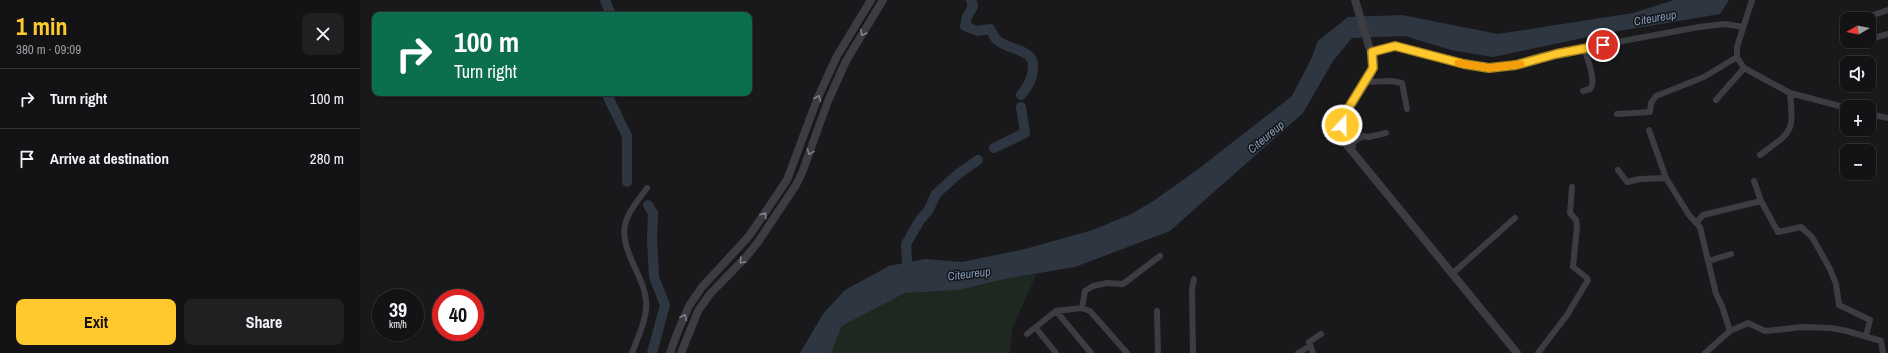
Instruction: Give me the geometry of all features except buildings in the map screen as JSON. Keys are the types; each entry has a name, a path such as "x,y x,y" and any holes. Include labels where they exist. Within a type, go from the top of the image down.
{"street":[{"path":"670,353 689,306 702,287 750,236 787,180 818,97 837,56 871,0"},
{"path":"681,353 698,311 710,294 758,242 796,185 828,101 846,61 883,0"},
{"path":"1356,0 1371,49 1373,68 1343,118 1342,132 1350,149 1517,353"},
{"path":"1752,0 1737,47 1737,57 1744,68 1790,93 1840,106"},
{"path":"1876,14 1888,10"},
{"path":"1371,49 1395,46 1464,64 1489,68 1516,65 1584,48 1706,26 1725,24 1743,27"},
{"path":"1876,37 1888,34"},
{"path":"1583,90 1590,89 1593,84 1584,48"},
{"path":"1617,114 1650,112 1650,103 1656,96 1704,77 1737,57"},
{"path":"1716,100 1744,68"},
{"path":"1365,82 1392,81 1402,83 1407,109"},
{"path":"1760,155 1783,138 1790,130 1792,119 1790,93"},
{"path":"1876,115 1888,118"},
{"path":"1649,130 1666,178 1689,215 1701,230 1716,294 1722,306 1730,331"},
{"path":"1350,149 1353,146 1353,142 1363,136 1370,137 1386,133"},
{"path":"1618,170 1627,182 1640,179 1666,178"},
{"path":"1754,180 1762,201 1778,232 1801,226 1812,238 1834,278 1839,305 1870,320 1866,336"},
{"path":"1538,353 1567,315 1588,280 1573,267 1577,226 1576,220 1570,213 1572,187"},
{"path":"632,353 645,313 646,304 641,281 627,251 624,236 624,223 631,209 647,188"},
{"path":"1696,223 1703,215 1762,201"},
{"path":"1453,273 1515,218"},
{"path":"1709,261 1731,254"},
{"path":"1082,308 1085,291 1093,286 1107,283 1123,284 1160,256"},
{"path":"1193,353 1192,289 1194,279"},
{"path":"1027,334 1056,311 1082,308 1090,312 1125,351 1117,353"},
{"path":"1056,311 1091,353"},
{"path":"1158,311 1158,353"},
{"path":"1705,353 1730,331 1748,323 1765,331 1813,327 1847,330 1881,341 1882,353"},
{"path":"1036,328 1056,353"},
{"path":"1313,353 1310,346 1310,341 1321,334"},
{"path":"1298,353 1310,346"}],"shaded area":[{"path":"1037,273 1012,329 1010,353 831,353 842,326 905,293 959,290"}],"water":[{"name":"Citeureup","path":"1674,0 1729,0 1720,14 1601,34 1493,57 1451,50 1405,36 1352,38 1333,61 1303,113 1170,231 1075,267 1005,279 959,290 905,293 842,326 831,353 800,353 823,314 845,290 889,266 925,259 962,262 1025,249 1093,230 1131,214 1152,202 1197,170 1292,96 1311,59 1318,41 1348,17 1402,15 1498,34 1633,13"}],"waterway":[{"path":"605,0 610,12"},
{"path":"971,0 973,6 967,17 965,26 977,31 990,29 997,40 1007,46 1020,50 1030,57 1033,71 1028,85 1021,95"},
{"path":"608,96 627,136 627,182"},
{"path":"994,148 1025,133 1021,107"},
{"path":"908,275 906,244 920,220 928,211 936,194 958,174 978,160"},
{"path":"648,205 653,213 652,239 654,277 665,305 652,353"}],"slow traffic":[{"path":"1458,63 1489,68 1521,64"}],"route":[{"path":"1342,125 1343,118 1351,103 1372,72 1374,63 1372,52 1390,46 1402,47 1450,61 1489,68 1516,65 1556,54 1603,45"}]}
